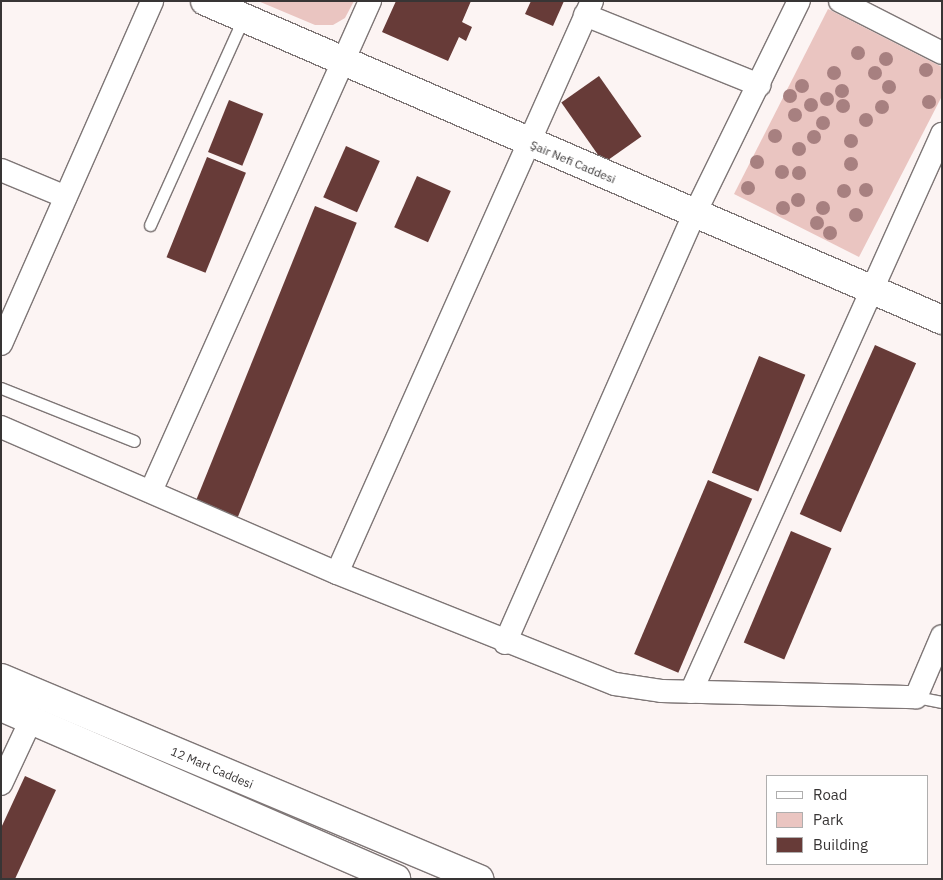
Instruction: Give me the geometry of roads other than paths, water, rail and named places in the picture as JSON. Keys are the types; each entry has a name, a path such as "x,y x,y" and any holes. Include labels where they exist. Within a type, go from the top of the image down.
{"street":[{"path":"1,344 152,1"},
{"name":"Şair Nefi Caddesi","path":"205,1 340,63 942,320"},
{"path":"151,491 340,63 370,1"},
{"path":"505,643 695,213 799,1"},
{"path":"840,1 942,53"},
{"path":"337,573 589,8 759,85"},
{"path":"691,692 942,134"},
{"path":"1,170 66,197"},
{"path":"1,427 337,573 505,643 615,684 691,692 916,697 942,636"},
{"name":"12 Mart Caddesi","path":"1,678 479,879"},
{"path":"1,707 396,879"},
{"path":"1,784 31,720"}],"lane":[{"path":"150,225 243,19"},
{"path":"1,388 134,441"},
{"path":"916,697 942,702"}]}
